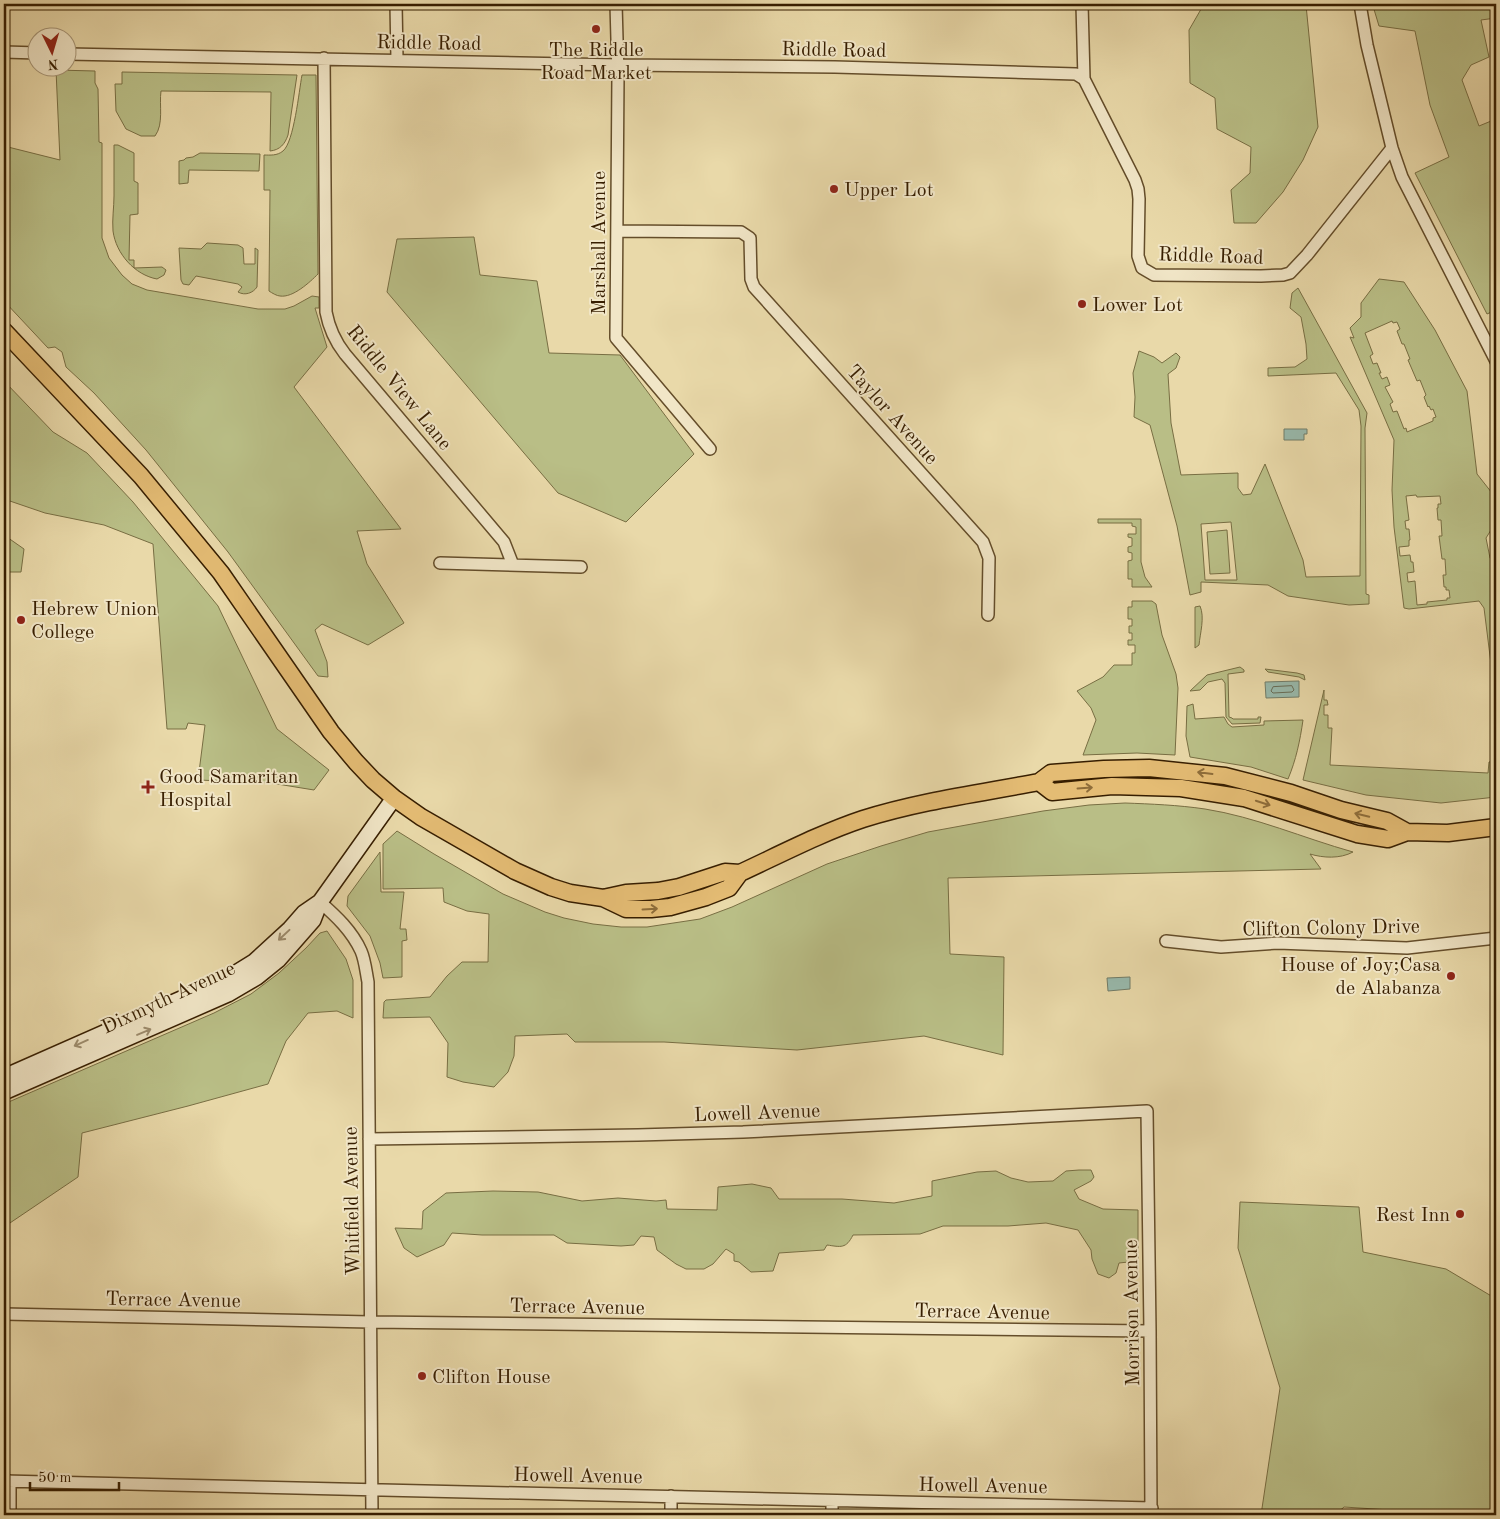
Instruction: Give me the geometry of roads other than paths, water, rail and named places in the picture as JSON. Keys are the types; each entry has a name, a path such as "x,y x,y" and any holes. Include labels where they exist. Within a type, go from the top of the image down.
{"main road":[{"path":"4,331 141,476 221,573 336,738 361,768 394,798 421,817 515,871 570,893 603,898 626,909 670,907 730,888 740,873 816,838 863,820 930,802 1039,782 1052,792 1112,786 1181,788 1231,795 1257,801 1358,834 1388,839 1407,832 1448,833 1496,827"}],"street":[{"path":"396,4 397,60"},
{"name":"Marshall Avenue","path":"616,4 618,65 616,338 710,448"},
{"path":"1082,4 1084,79"},
{"path":"1360,4 1367,45 1392,148 1402,177 1496,361"},
{"path":"4,52 28,53"},
{"name":"Riddle Road","path":"78,54 618,65 835,67 1076,74 1084,79 1136,180 1139,199 1138,256 1142,268 1154,275 1262,276 1290,273 1307,255 1392,148"},
{"name":"Riddle View Lane","path":"324,58 326,312 329,327 335,342 504,542 513,565"},
{"name":"Taylor Avenue","path":"618,231 741,232 750,238 751,279 754,287 983,542 989,558 988,615"},
{"path":"440,564 581,567"},
{"name":"Dixmyth Avenue","path":"4,1092 228,994 257,977 278,960 313,920 320,902 394,798"},
{"name":"Dixmyth Avenue","path":"4,1077 233,975 254,962 290,929 304,913 320,902"},
{"name":"Whitfield Avenue","path":"320,902 350,932 362,952 368,988 370,1490 372,1515"},
{"name":"Clifton Colony Drive","path":"1166,941 1221,948 1278,943 1407,948 1496,938"},
{"name":"Lowell Avenue","path":"369,1138 734,1132 1147,1111"},
{"name":"Morrison Avenue","path":"1147,1111 1151,1511"},
{"name":"Terrace Avenue","path":"4,1314 370,1322 1150,1332"},
{"path":"7,1481 10,1515"},
{"name":"Howell Avenue","path":"7,1481 671,1496 1151,1511"},
{"path":"671,1496 671,1515"},
{"path":"832,1501 832,1515"}],"water":[{"path":"1284,429 1307,429 1307,434 1304,434 1304,440 1284,440"},
{"path":"1299,681 1299,697 1266,698 1265,682"},
{"path":"1130,977 1130,989 1108,991 1107,978"}],"place":[{"name":"The Riddle Road Market","path":"596,29"},
{"name":"Upper Lot","path":"834,189"},
{"name":"Lower Lot","path":"1082,304"},
{"name":"Hebrew Union College","path":"21,620"},
{"name":"Good Samaritan Hospital","path":"148,787"},
{"name":"House of Joy;Casa de Alabanza","path":"1451,976"},
{"name":"Rest Inn","path":"1460,1214"},
{"name":"Clifton House","path":"422,1376"}]}
